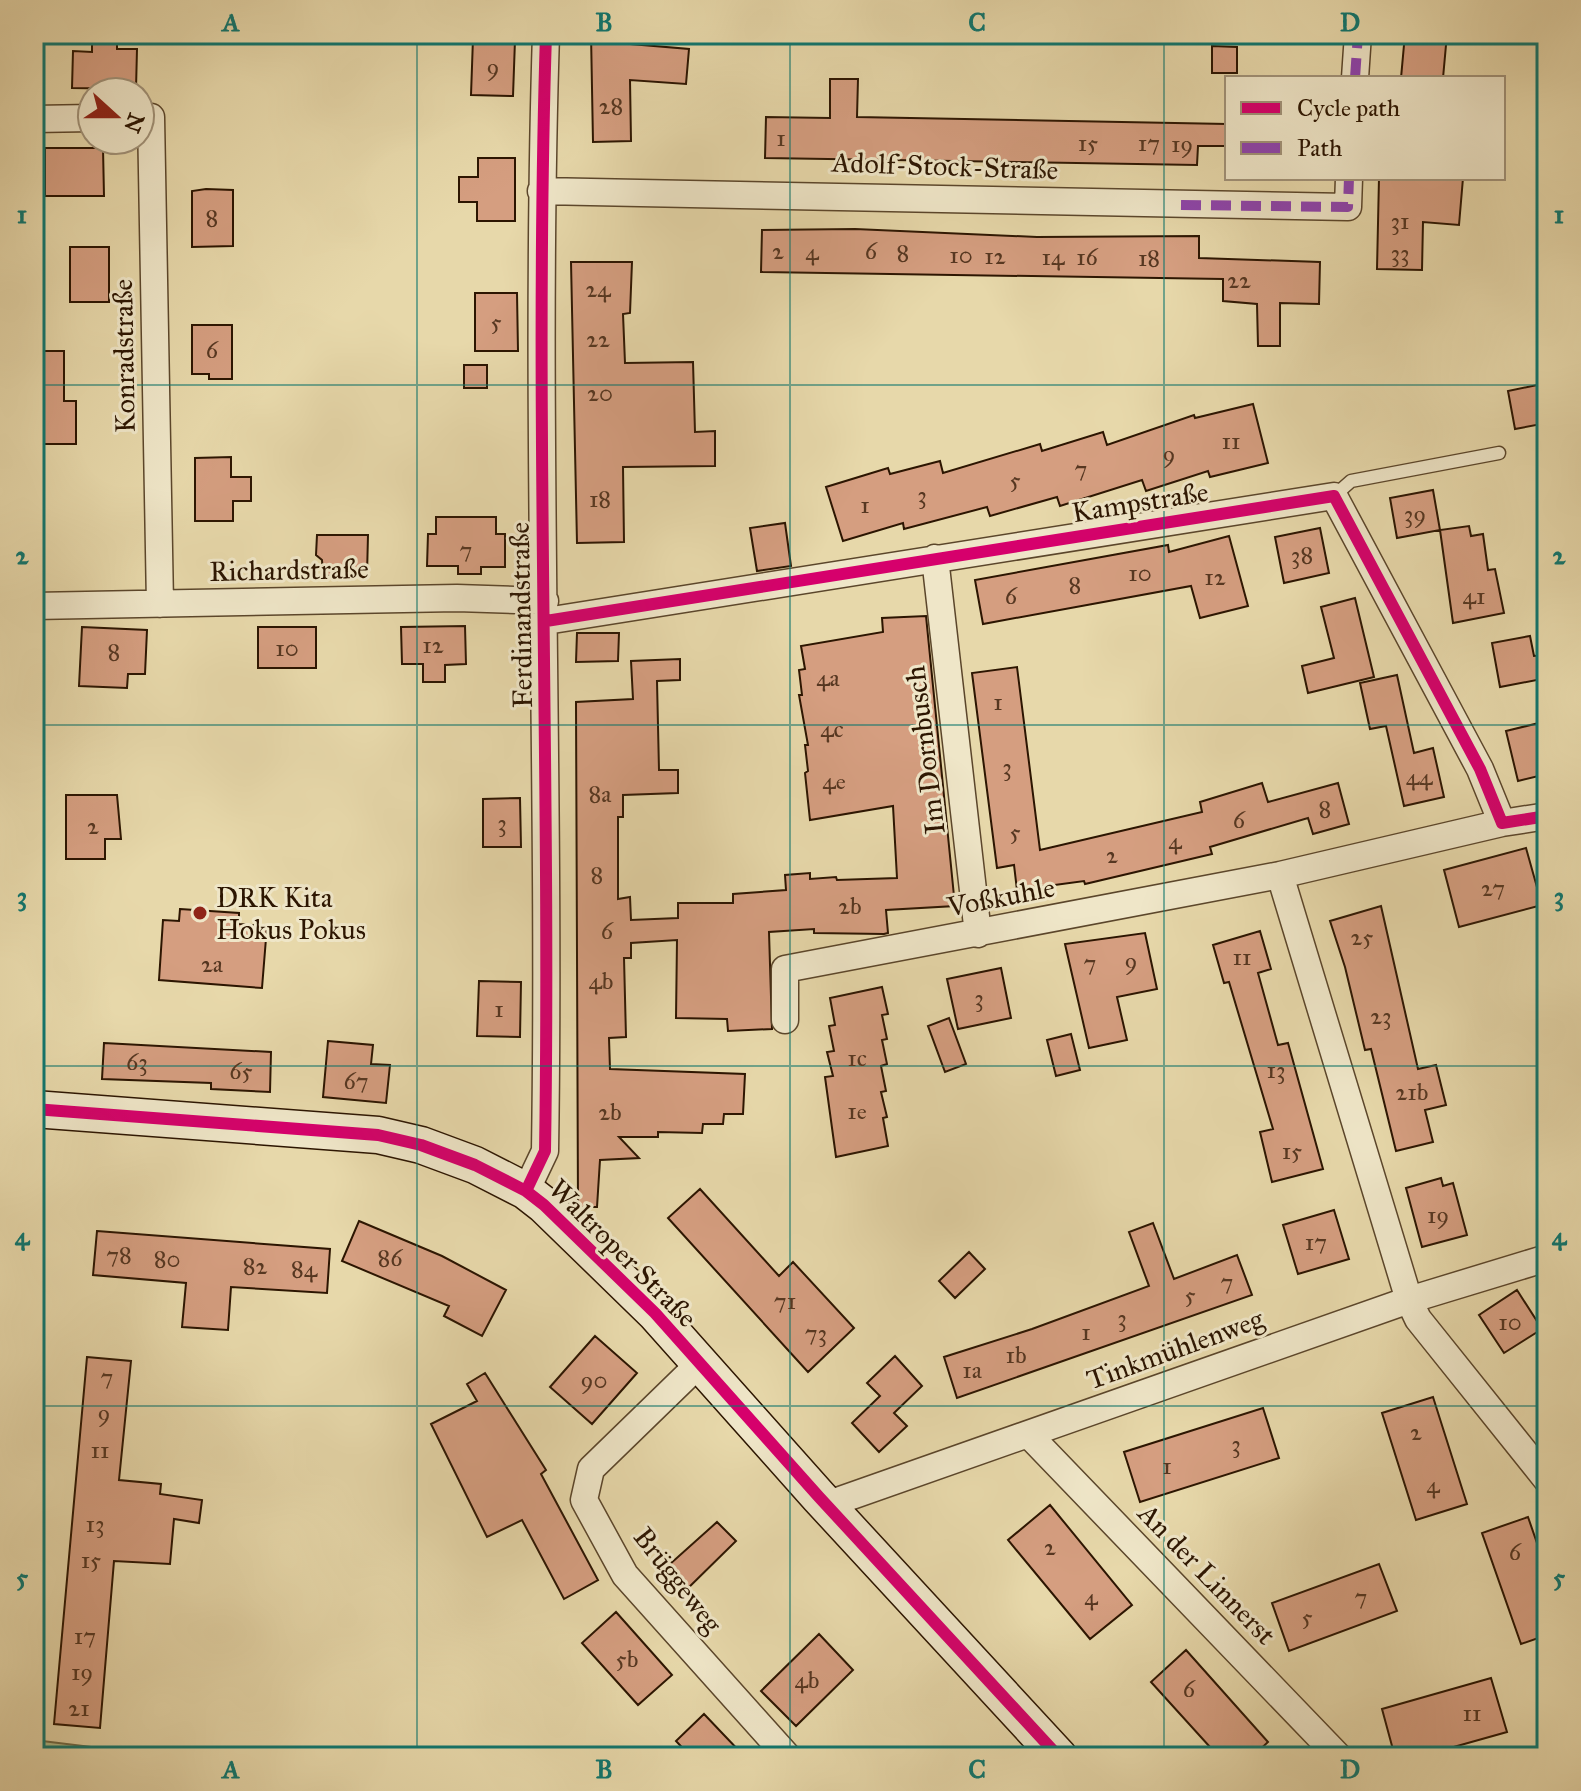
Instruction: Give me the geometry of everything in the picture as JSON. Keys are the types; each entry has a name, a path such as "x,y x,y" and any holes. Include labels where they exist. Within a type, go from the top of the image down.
{"main road":[{"name":"Waltroper Straße","path":"34,1109 378,1135 421,1145 475,1165 526,1191 655,1313 698,1365 1059,1757"}],"street":[{"name":"Ferdinandstraße","path":"526,1191 545,1151 541,191 546,34"},
{"path":"1355,76 1358,34"},
{"path":"34,119 76,118"},
{"name":"Konradstraße","path":"152,156 160,604"},
{"name":"Adolf-Stock-Straße","path":"541,191 1348,207 1349,180"},
{"path":"1334,496 1480,769 1502,823 1547,816"},
{"name":"Kampstraße","path":"545,611 935,558 1334,496"},
{"name":"Im Dornbusch","path":"935,558 978,934"},
{"name":"Richardstraße","path":"34,606 457,598 545,611"},
{"name":"Voßkuhle","path":"785,1020 785,969 1280,875 1502,823"},
{"path":"1280,875 1409,1300 1418,1319 1547,1480"},
{"name":"Tinkmühlenweg","path":"826,1505 1409,1300 1547,1258"},
{"name":"Brüggeweg","path":"698,1365 591,1469 584,1500 625,1575 788,1757"},
{"name":"An der Linnerst","path":"1029,1435 1339,1757"}],"lane":[{"path":"1334,496 1351,481 1499,453"}],"green space":[{"path":"34,1740 173,1757 34,1757"}],"building":[{"path":"92,34 117,35 117,49 137,49 136,76 76,76 76,88 72,88 73,51 92,52"},
{"path":"591,34 632,34 631,44 689,49 686,84 630,80 631,141 593,142"},
{"path":"1405,34 1447,34 1443,76 1401,76"},
{"path":"473,38 515,40 513,96 471,95"},
{"path":"1212,46 1237,47 1237,73 1212,73"},
{"path":"830,79 858,79 857,117 1225,124 1225,146 1198,146 1197,165 765,158 766,117 830,118"},
{"path":"45,148 76,148 76,156 103,156 104,196 45,196"},
{"path":"478,158 515,158 515,221 477,221 477,202 459,202 459,177 478,177"},
{"path":"1379,180 1463,180 1459,225 1423,222 1422,270 1377,269"},
{"path":"233,190 233,246 192,247 192,191"},
{"path":"855,229 1037,237 1199,236 1199,258 1320,262 1319,304 1280,303 1280,346 1258,346 1257,304 1223,301 1223,279 761,272 762,230"},
{"path":"70,247 109,247 109,302 70,302"},
{"path":"571,262 632,262 630,313 623,314 625,363 693,362 695,432 715,431 715,466 623,467 624,542 577,543"},
{"path":"475,293 517,293 518,351 475,351"},
{"path":"192,325 232,325 232,379 209,379 209,374 192,374"},
{"path":"34,351 64,351 64,401 76,401 76,444 34,444"},
{"path":"464,365 487,365 487,388 464,388"},
{"path":"1547,383 1547,423 1515,429 1508,391"},
{"path":"1253,404 1268,463 1210,477 1208,471 1146,491 1142,480 1060,506 1057,497 990,516 987,507 904,529 903,523 843,541 826,487 888,468 890,474 940,461 943,473 1040,444 1042,451 1103,432 1107,445 1194,415 1195,418"},
{"path":"231,457 231,477 251,477 251,501 233,501 233,521 195,521 195,458"},
{"path":"1433,490 1440,530 1397,538 1390,498"},
{"path":"436,517 496,517 496,534 505,534 505,567 481,567 481,574 458,574 458,566 427,566 428,534 436,534"},
{"path":"785,523 791,566 757,571 750,528"},
{"path":"1469,526 1471,536 1483,534 1488,570 1495,569 1504,613 1453,623 1440,530"},
{"path":"1320,528 1329,573 1284,583 1275,537"},
{"path":"317,535 368,535 367,575 323,576 322,560 316,555"},
{"path":"1229,536 1248,606 1200,618 1191,586 983,624 975,580 1168,545 1169,552"},
{"path":"1355,598 1374,677 1308,693 1302,666 1334,658 1321,607"},
{"path":"926,616 955,906 886,910 888,933 884,934 814,933 814,929 769,932 772,1029 728,1031 727,1019 676,1018 677,940 631,943 631,958 624,958 626,1037 609,1038 610,1069 745,1074 743,1114 724,1114 723,1124 703,1124 702,1133 658,1132 658,1137 619,1137 639,1158 600,1160 597,1207 578,1207 576,702 633,699 631,661 680,659 680,680 657,681 659,770 678,770 678,793 623,795 623,817 618,817 618,899 630,897 631,920 678,918 678,903 733,903 733,894 786,890 785,875 810,873 810,879 836,877 837,880 897,878 893,806 810,820 805,773 808,771 805,745 808,745 799,695 802,695 799,670 805,669 801,646 883,632 882,618"},
{"path":"465,626 466,664 445,665 445,682 423,682 423,664 402,664 401,627"},
{"path":"82,627 147,630 145,674 128,674 127,688 79,686"},
{"path":"258,627 316,627 316,668 258,668"},
{"path":"577,633 619,633 618,661 576,662"},
{"path":"1530,636 1534,656 1544,655 1547,678 1500,687 1492,643"},
{"path":"1017,667 1040,850 1202,812 1200,802 1262,783 1268,802 1338,783 1349,824 1313,834 1308,818 1210,847 1212,854 1085,884 1084,881 1017,890 1014,865 997,868 972,673"},
{"path":"1397,675 1414,753 1433,748 1444,797 1404,806 1386,726 1370,729 1360,683"},
{"path":"1547,721 1547,774 1518,781 1506,731"},
{"path":"66,795 117,795 121,839 105,839 105,859 66,859"},
{"path":"520,798 521,847 483,847 483,799"},
{"path":"1526,848 1542,905 1459,927 1444,870"},
{"path":"1381,906 1418,1069 1436,1065 1446,1105 1425,1110 1433,1142 1396,1151 1371,1049 1365,1050 1345,967 1330,921"},
{"path":"180,909 239,913 239,924 267,926 262,988 159,980 163,920 179,921"},
{"path":"1260,931 1271,969 1258,973 1278,1045 1288,1043 1323,1169 1272,1182 1260,1132 1273,1129 1229,982 1224,983 1213,945"},
{"path":"1145,933 1157,989 1117,997 1127,1040 1089,1048 1065,944"},
{"path":"1001,968 1011,1018 958,1029 947,979"},
{"path":"479,981 521,982 520,1037 477,1036"},
{"path":"882,987 888,1014 882,1015 887,1039 882,1040 887,1064 881,1066 886,1091 881,1092 887,1117 883,1118 888,1146 836,1157 825,1077 833,1076 827,1052 834,1051 829,1026 835,1025 830,998"},
{"path":"949,1018 966,1064 945,1072 928,1026"},
{"path":"1071,1034 1080,1070 1056,1076 1047,1040"},
{"path":"328,1041 373,1045 371,1064 390,1065 386,1103 323,1097"},
{"path":"104,1043 271,1052 270,1092 211,1089 211,1083 102,1079"},
{"path":"1441,1178 1443,1186 1453,1183 1467,1235 1422,1247 1406,1188"},
{"path":"700,1189 779,1276 793,1262 854,1328 808,1372 668,1218"},
{"path":"1334,1210 1349,1259 1298,1274 1283,1225"},
{"path":"359,1221 442,1256 506,1290 482,1336 444,1316 449,1306 342,1261"},
{"path":"1153,1223 1174,1279 1237,1255 1252,1295 957,1398 944,1357 1149,1286 1129,1232"},
{"path":"97,1231 330,1249 327,1293 231,1287 228,1330 182,1327 186,1283 93,1275"},
{"path":"969,1252 985,1269 955,1298 939,1281"},
{"path":"1517,1290 1542,1329 1504,1353 1479,1315"},
{"path":"595,1336 637,1373 592,1424 550,1387"},
{"path":"895,1356 922,1386 894,1413 907,1426 879,1452 852,1423 880,1396 867,1383"},
{"path":"87,1357 131,1361 119,1480 161,1484 160,1494 202,1500 199,1523 174,1519 170,1564 114,1561 100,1728 54,1724"},
{"path":"485,1373 546,1470 541,1474 598,1580 564,1599 522,1520 487,1537 431,1424 477,1401 467,1384"},
{"path":"1433,1397 1467,1504 1416,1520 1382,1413"},
{"path":"1263,1408 1279,1458 1140,1502 1124,1452"},
{"path":"1050,1505 1132,1605 1090,1639 1008,1540"},
{"path":"1528,1517 1547,1572 1547,1635 1521,1644 1482,1533"},
{"path":"717,1522 736,1541 681,1595 660,1573"},
{"path":"1379,1564 1397,1611 1289,1651 1272,1603"},
{"path":"616,1612 672,1675 638,1705 582,1643"},
{"path":"819,1634 853,1670 796,1726 761,1691"},
{"path":"1186,1650 1268,1742 1252,1757 1219,1757 1151,1682"},
{"path":"1491,1678 1507,1732 1418,1757 1395,1757 1382,1709"},
{"path":"704,1714 745,1757 691,1757 676,1741"}],"marked path":[{"path":"1355,76 1358,34"},
{"path":"1181,205 1348,207 1349,180"}],"cycle path":[{"path":"526,1191 545,1151 542,313 546,34"},
{"path":"546,621 1334,496 1480,769 1502,823 1547,816"},
{"path":"34,1109 378,1135 421,1145 475,1165 526,1191 655,1313 819,1497 1059,1757"}],"place":[{"name":"DRK Kita Hokus Pokus","path":"200,913"}]}
